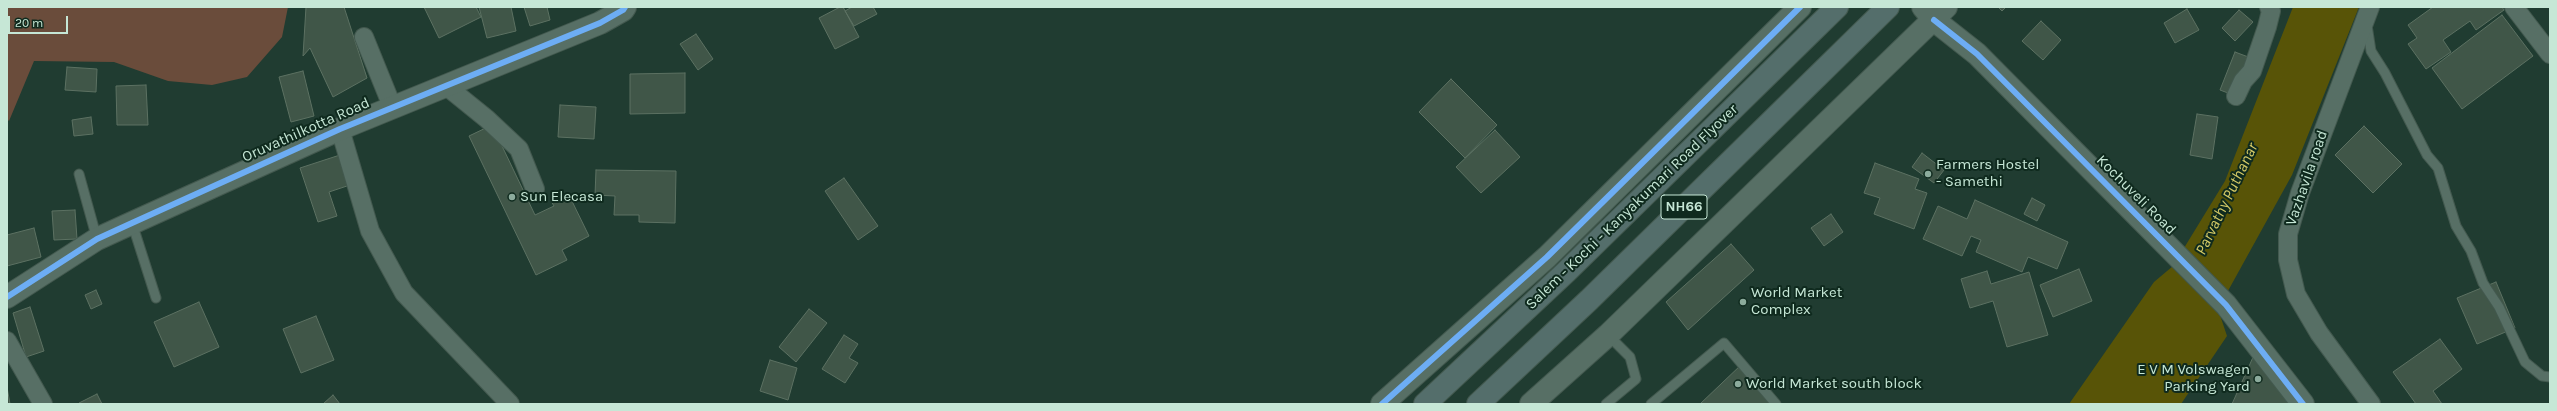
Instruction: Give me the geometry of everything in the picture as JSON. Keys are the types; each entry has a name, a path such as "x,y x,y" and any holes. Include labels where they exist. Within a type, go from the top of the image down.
{"highway":[{"name":"Salem - Kochi - Kanyakumari Road Flyover","path":"1424,404 1566,272 1838,7"},
{"name":"NH66","path":"1478,404 1600,289 1888,7"}],"street":[{"name":"Oruvathilkotta Road","path":"7,296 97,239 392,106 600,23 623,10 625,7"},
{"path":"1382,404 1547,257 1800,7"},
{"path":"1953,7 1977,54"},
{"path":"2514,7 2550,54"},
{"path":"2236,96 2243,81 2252,71 2271,8"},
{"path":"1532,404 1608,335 1934,11"},
{"name":"Kochuveli Road","path":"1934,11 2164,240 2217,296 2302,404"},
{"name":"Vazhavila road","path":"2368,13 2292,216 2288,260 2296,294 2319,332 2371,404"},
{"path":"364,37 392,106"},
{"path":"445,85 487,119 519,149 535,189"},
{"path":"340,129 370,231 404,294 510,404"},
{"path":"7,341 43,404"}],"lane":[{"path":"2368,13 2371,51 2385,73 2427,155 2438,168 2456,226 2471,251 2483,283 2499,307 2525,362 2542,376 2550,377"},
{"path":"79,174 97,239"},
{"path":"132,223 156,298"},
{"path":"1606,404 1636,379 1630,357 1608,335"},
{"path":"1651,404 1724,343 1776,404"}],"shaded area":[{"path":"7,7 288,7 282,37 247,77 212,85 168,81 114,62 34,61 9,121 7,119"}],"water":[{"name":"Parvathy Puthanar","path":"2293,7 2359,7 2292,175 2218,309 2227,336 2181,404 2069,404 2154,282 2173,266 2225,181"}],"building":[{"path":"306,7 344,7 367,78 333,97 310,48 303,56"},
{"path":"424,7 476,7 481,17 439,38"},
{"path":"479,7 511,7 516,31 487,38"},
{"path":"524,7 547,7 550,20 530,26"},
{"path":"840,7 843,7 859,37 835,49 819,18"},
{"path":"852,7 873,7 877,14 854,26 845,11"},
{"path":"1998,7 2006,7 2002,11"},
{"path":"2433,7 2502,7 2504,10 2476,30 2470,21 2443,40 2451,52 2426,69 2408,44 2417,38 2408,25"},
{"path":"2187,9 2199,30 2175,43 2164,23"},
{"path":"2239,10 2253,22 2235,41 2222,28"},
{"path":"2502,15 2533,56 2462,109 2432,68"},
{"path":"2041,21 2061,40 2043,60 2022,41"},
{"path":"696,34 713,59 698,70 680,44"},
{"path":"2235,52 2251,58 2236,96 2220,90"},
{"path":"67,67 97,69 96,92 65,90"},
{"path":"303,71 314,116 291,122 279,77"},
{"path":"685,73 685,113 630,114 630,74"},
{"path":"1451,79 1497,125 1465,158 1419,112"},
{"path":"146,85 148,125 117,125 116,86"},
{"path":"560,105 596,107 594,139 558,137"},
{"path":"2197,114 2218,117 2212,159 2190,155"},
{"path":"91,117 93,134 74,136 72,120"},
{"name":"Sun Elecasa","path":"492,125 535,215 554,206 551,201 568,193 589,236 562,250 567,260 536,275 469,136"},
{"path":"2364,126 2402,164 2373,193 2335,155"},
{"path":"1495,130 1520,157 1481,193 1456,167"},
{"path":"1922,153 1944,170 1934,183 1912,167"},
{"path":"343,154 353,184 329,192 337,216 318,222 300,168"},
{"path":"1875,163 1919,179 1915,189 1927,193 1914,229 1874,214 1880,198 1864,193"},
{"path":"596,170 676,171 675,223 639,222 639,215 614,215 615,196 595,195"},
{"path":"844,178 878,226 858,240 825,191"},
{"path":"2032,198 2045,205 2037,221 2024,214"},
{"path":"1975,200 2068,242 2057,269 2028,257 2022,272 1976,252 1981,240 1971,236 1962,256 1923,239 1938,206 1967,219"},
{"path":"75,210 77,239 54,240 52,211"},
{"path":"1831,214 1843,232 1824,246 1811,228"},
{"path":"34,228 41,257 7,266 7,235"},
{"path":"1731,244 1754,270 1688,330 1666,302"},
{"path":"2079,269 2092,301 2053,317 2040,285"},
{"path":"1987,271 1991,284 2029,272 2048,335 2007,347 1993,301 1970,308 1961,279"},
{"path":"2496,282 2515,328 2477,344 2457,298"},
{"path":"96,290 102,304 91,309 85,295"},
{"path":"199,302 219,347 174,367 154,322"},
{"path":"30,307 44,351 26,357 13,313"},
{"path":"809,309 827,323 796,362 779,347"},
{"path":"316,316 334,360 301,373 283,329"},
{"path":"844,335 858,344 849,358 858,363 845,383 822,369"},
{"path":"2440,339 2462,369 2433,391 2442,404 2416,404 2393,372"},
{"name":"E V M Volswagen Parking Yard","path":"2254,355 2292,404 2232,404"},
{"path":"770,360 797,368 788,400 760,391"},
{"name":"World Market south block","path":"1742,364 1770,404 1700,404"},
{"path":"7,387 10,404 7,404"},
{"path":"97,394 102,404 79,404 79,403"},
{"path":"333,395 340,404 323,404"}],"cycle path":[{"path":"7,297 97,239 340,129 600,23 623,10 625,7"},
{"path":"1382,404 1547,257 1800,7"},
{"path":"1934,20 1977,54 2226,305 2303,404"}],"place":[{"name":"Farmers Hostel - Samethi","path":"1928,174"},
{"name":"Sun Elecasa","path":"512,197"},
{"name":"World Market Complex","path":"1743,302"},
{"name":"E V M Volswagen Parking Yard","path":"2258,379"},
{"name":"World Market south block","path":"1738,384"}]}
